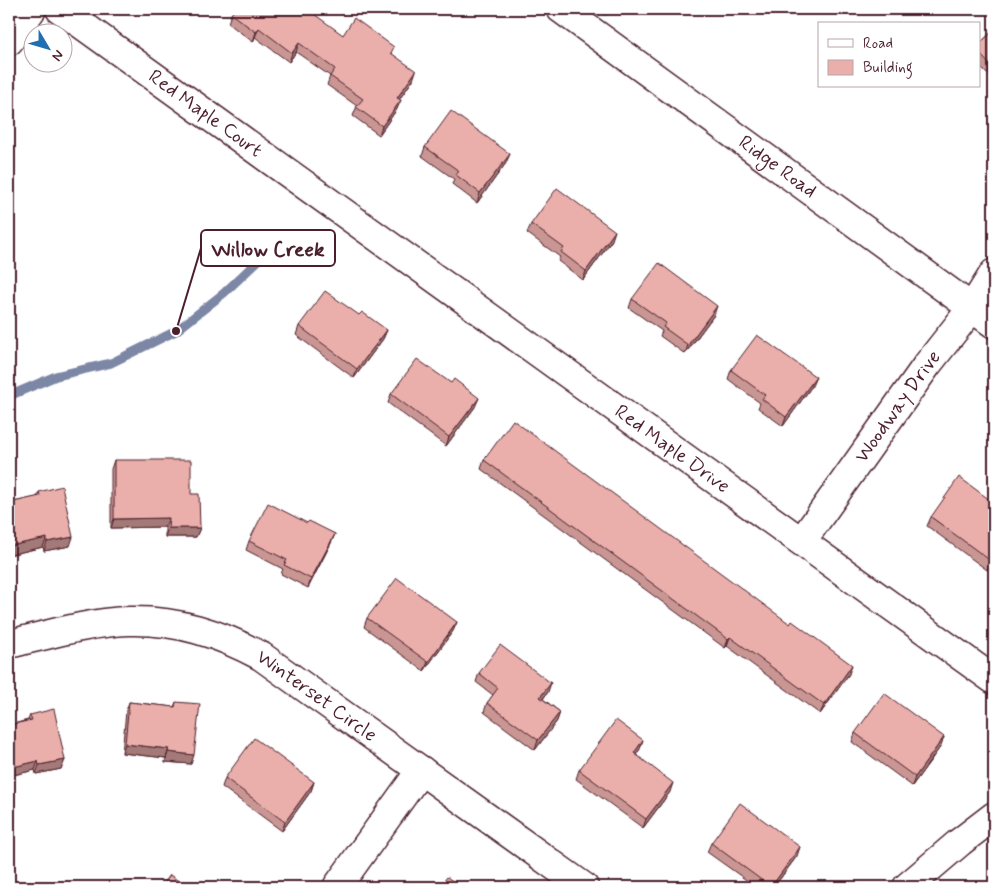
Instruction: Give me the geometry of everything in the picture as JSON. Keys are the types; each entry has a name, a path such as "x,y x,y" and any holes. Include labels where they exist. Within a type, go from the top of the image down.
{"street":[{"path":"9,41 32,9"},
{"name":"Red Maple Court","path":"60,9 350,217"},
{"name":"Ridge Road","path":"561,9 994,324"},
{"name":"Red Maple Drive","path":"350,217 994,680"},
{"name":"Woodway Drive","path":"802,541 927,365 972,308 994,273"},
{"name":"Winterset Circle","path":"9,644 94,625 129,621 172,624 213,634 238,644 261,656 584,887"},
{"path":"337,887 421,770"},
{"path":"907,887 994,816"}],"building":[{"path":"235,9 307,9 343,35 354,18 394,47 391,53 416,71 397,98 401,100 382,126 356,107 363,99 330,76 335,69 299,43 292,53 259,28 256,32 231,14"},
{"path":"994,30 994,69 980,54 980,43"},
{"path":"451,111 510,154 480,193 456,175 459,171 425,147"},
{"path":"557,188 615,231 586,271 561,252 564,248 531,224"},
{"path":"659,263 717,306 688,345 663,327 666,323 632,299"},
{"path":"325,291 359,315 362,312 387,330 357,369 299,326"},
{"path":"757,335 816,377 786,417 762,399 765,395 731,370"},
{"path":"417,359 451,383 454,379 479,398 449,437 391,394"},
{"path":"513,420 790,624 792,621 852,665 824,705 730,637 728,639 484,460"},
{"path":"114,460 191,460 191,494 199,494 200,528 168,528 169,518 114,519"},
{"path":"959,477 994,503 994,556 991,561 931,517"},
{"path":"62,486 73,537 47,542 47,538 9,546 9,503 40,496 39,492"},
{"path":"268,503 307,523 309,521 335,534 311,579 284,565 287,560 249,541"},
{"path":"397,578 457,622 428,662 367,618"},
{"path":"500,645 551,683 540,697 560,712 538,740 487,703 498,688 479,673"},
{"path":"884,693 944,737 915,777 855,733"},
{"path":"129,702 175,707 176,702 200,704 194,755 168,752 169,749 125,744"},
{"path":"54,709 65,760 39,765 38,761 9,768 9,725 32,720 30,715"},
{"path":"616,720 643,740 634,753 673,783 646,819 579,770"},
{"path":"254,738 314,782 285,822 225,778"},
{"path":"740,803 800,847 771,887 711,843"},
{"path":"170,875 187,887 161,887"},
{"path":"447,877 461,887 439,887"}],"waterway":[{"path":"9,396 56,376 111,363 176,331 224,293 282,238"}],"place":[{"name":"Willow Creek","path":"176,331"}]}
